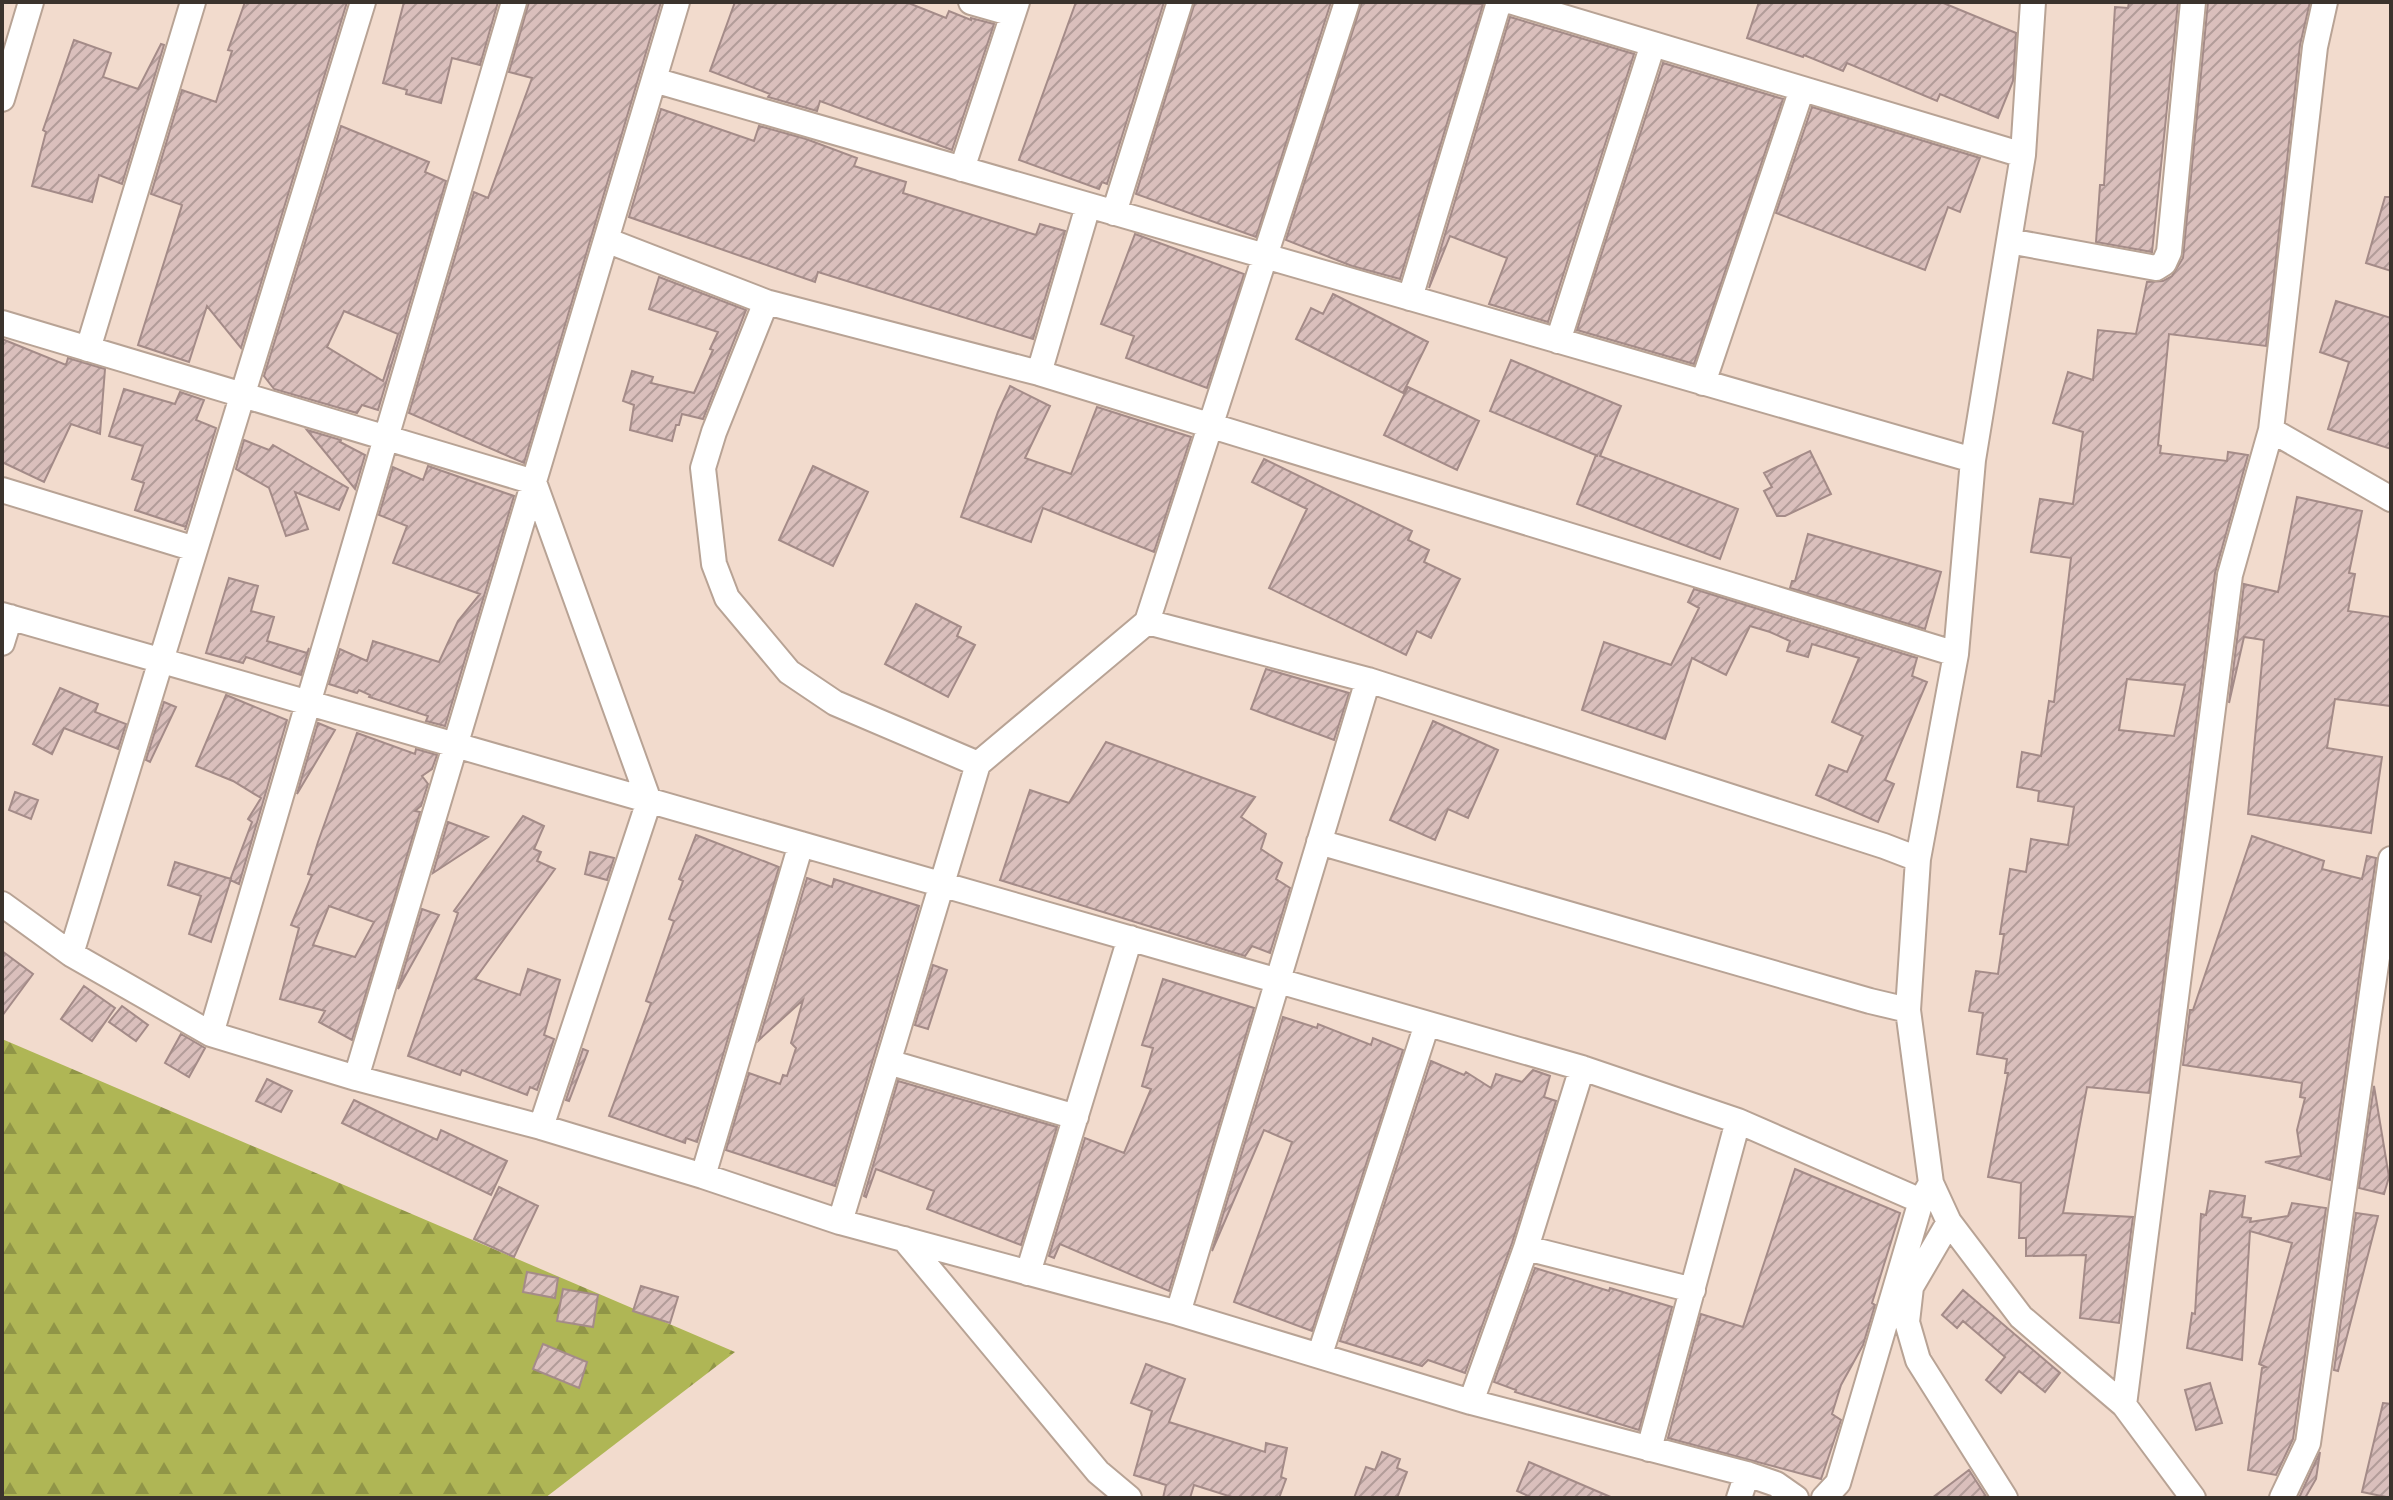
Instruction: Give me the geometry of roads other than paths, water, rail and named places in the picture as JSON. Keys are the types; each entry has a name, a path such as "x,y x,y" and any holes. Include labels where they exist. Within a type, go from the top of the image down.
{"street":[{"path":"2,99 31,2"},
{"path":"88,349 193,2"},
{"path":"71,954 363,2"},
{"path":"211,1034 514,2"},
{"path":"356,1078 677,2"},
{"path":"962,169 1015,8 971,2"},
{"path":"1114,213 1180,2"},
{"path":"840,1222 978,764 1147,622 1347,2"},
{"path":"1410,298 1499,2"},
{"path":"1513,2 2023,155"},
{"path":"2009,241 2156,268 2164,263 2169,252 2193,2"},
{"path":"2124,1405 2230,575 2271,430 2315,47 2325,2"},
{"path":"1824,1498 1838,1483 1926,1192 1908,1010 1918,859 1956,654 1973,460 2023,155 2029,3"},
{"path":"1558,341 1653,44"},
{"path":"654,80 1973,460"},
{"path":"1703,383 1802,89"},
{"path":"1039,373 1088,206"},
{"path":"606,240 766,302 1039,373 1956,654"},
{"path":"766,302 714,432 703,468 714,564 727,598 789,672 835,703 978,764"},
{"path":"2,323 534,482"},
{"path":"2271,430 2391,499"},
{"path":"534,482 649,801 541,1127"},
{"path":"2,490 195,549"},
{"path":"2,643 6,616 1582,1068 1738,1121 1926,1192 2021,1317 2124,1405 2193,1498"},
{"path":"1147,622 1368,680 1918,859"},
{"path":"1178,1313 1368,680"},
{"path":"1319,842 1908,1010"},
{"path":"703,1176 801,844"},
{"path":"2282,1498 2308,1443 2391,859"},
{"path":"2,904 71,954 211,1034 356,1078 541,1127 840,1222 1178,1313 1471,1402 1747,1474 1776,1484 1796,1498"},
{"path":"1028,1273 1130,938"},
{"path":"1320,1354 1427,1024"},
{"path":"888,1062 1076,1117"},
{"path":"1471,1402 1526,1248 1582,1068"},
{"path":"1649,1449 1738,1121"},
{"path":"1949,1222 1911,1287 1907,1322 1918,1360 2005,1498"},
{"path":"904,1239 1098,1472 1129,1498"},
{"path":"1526,1248 1693,1290"},
{"path":"1739,1498 1747,1474"}]}
